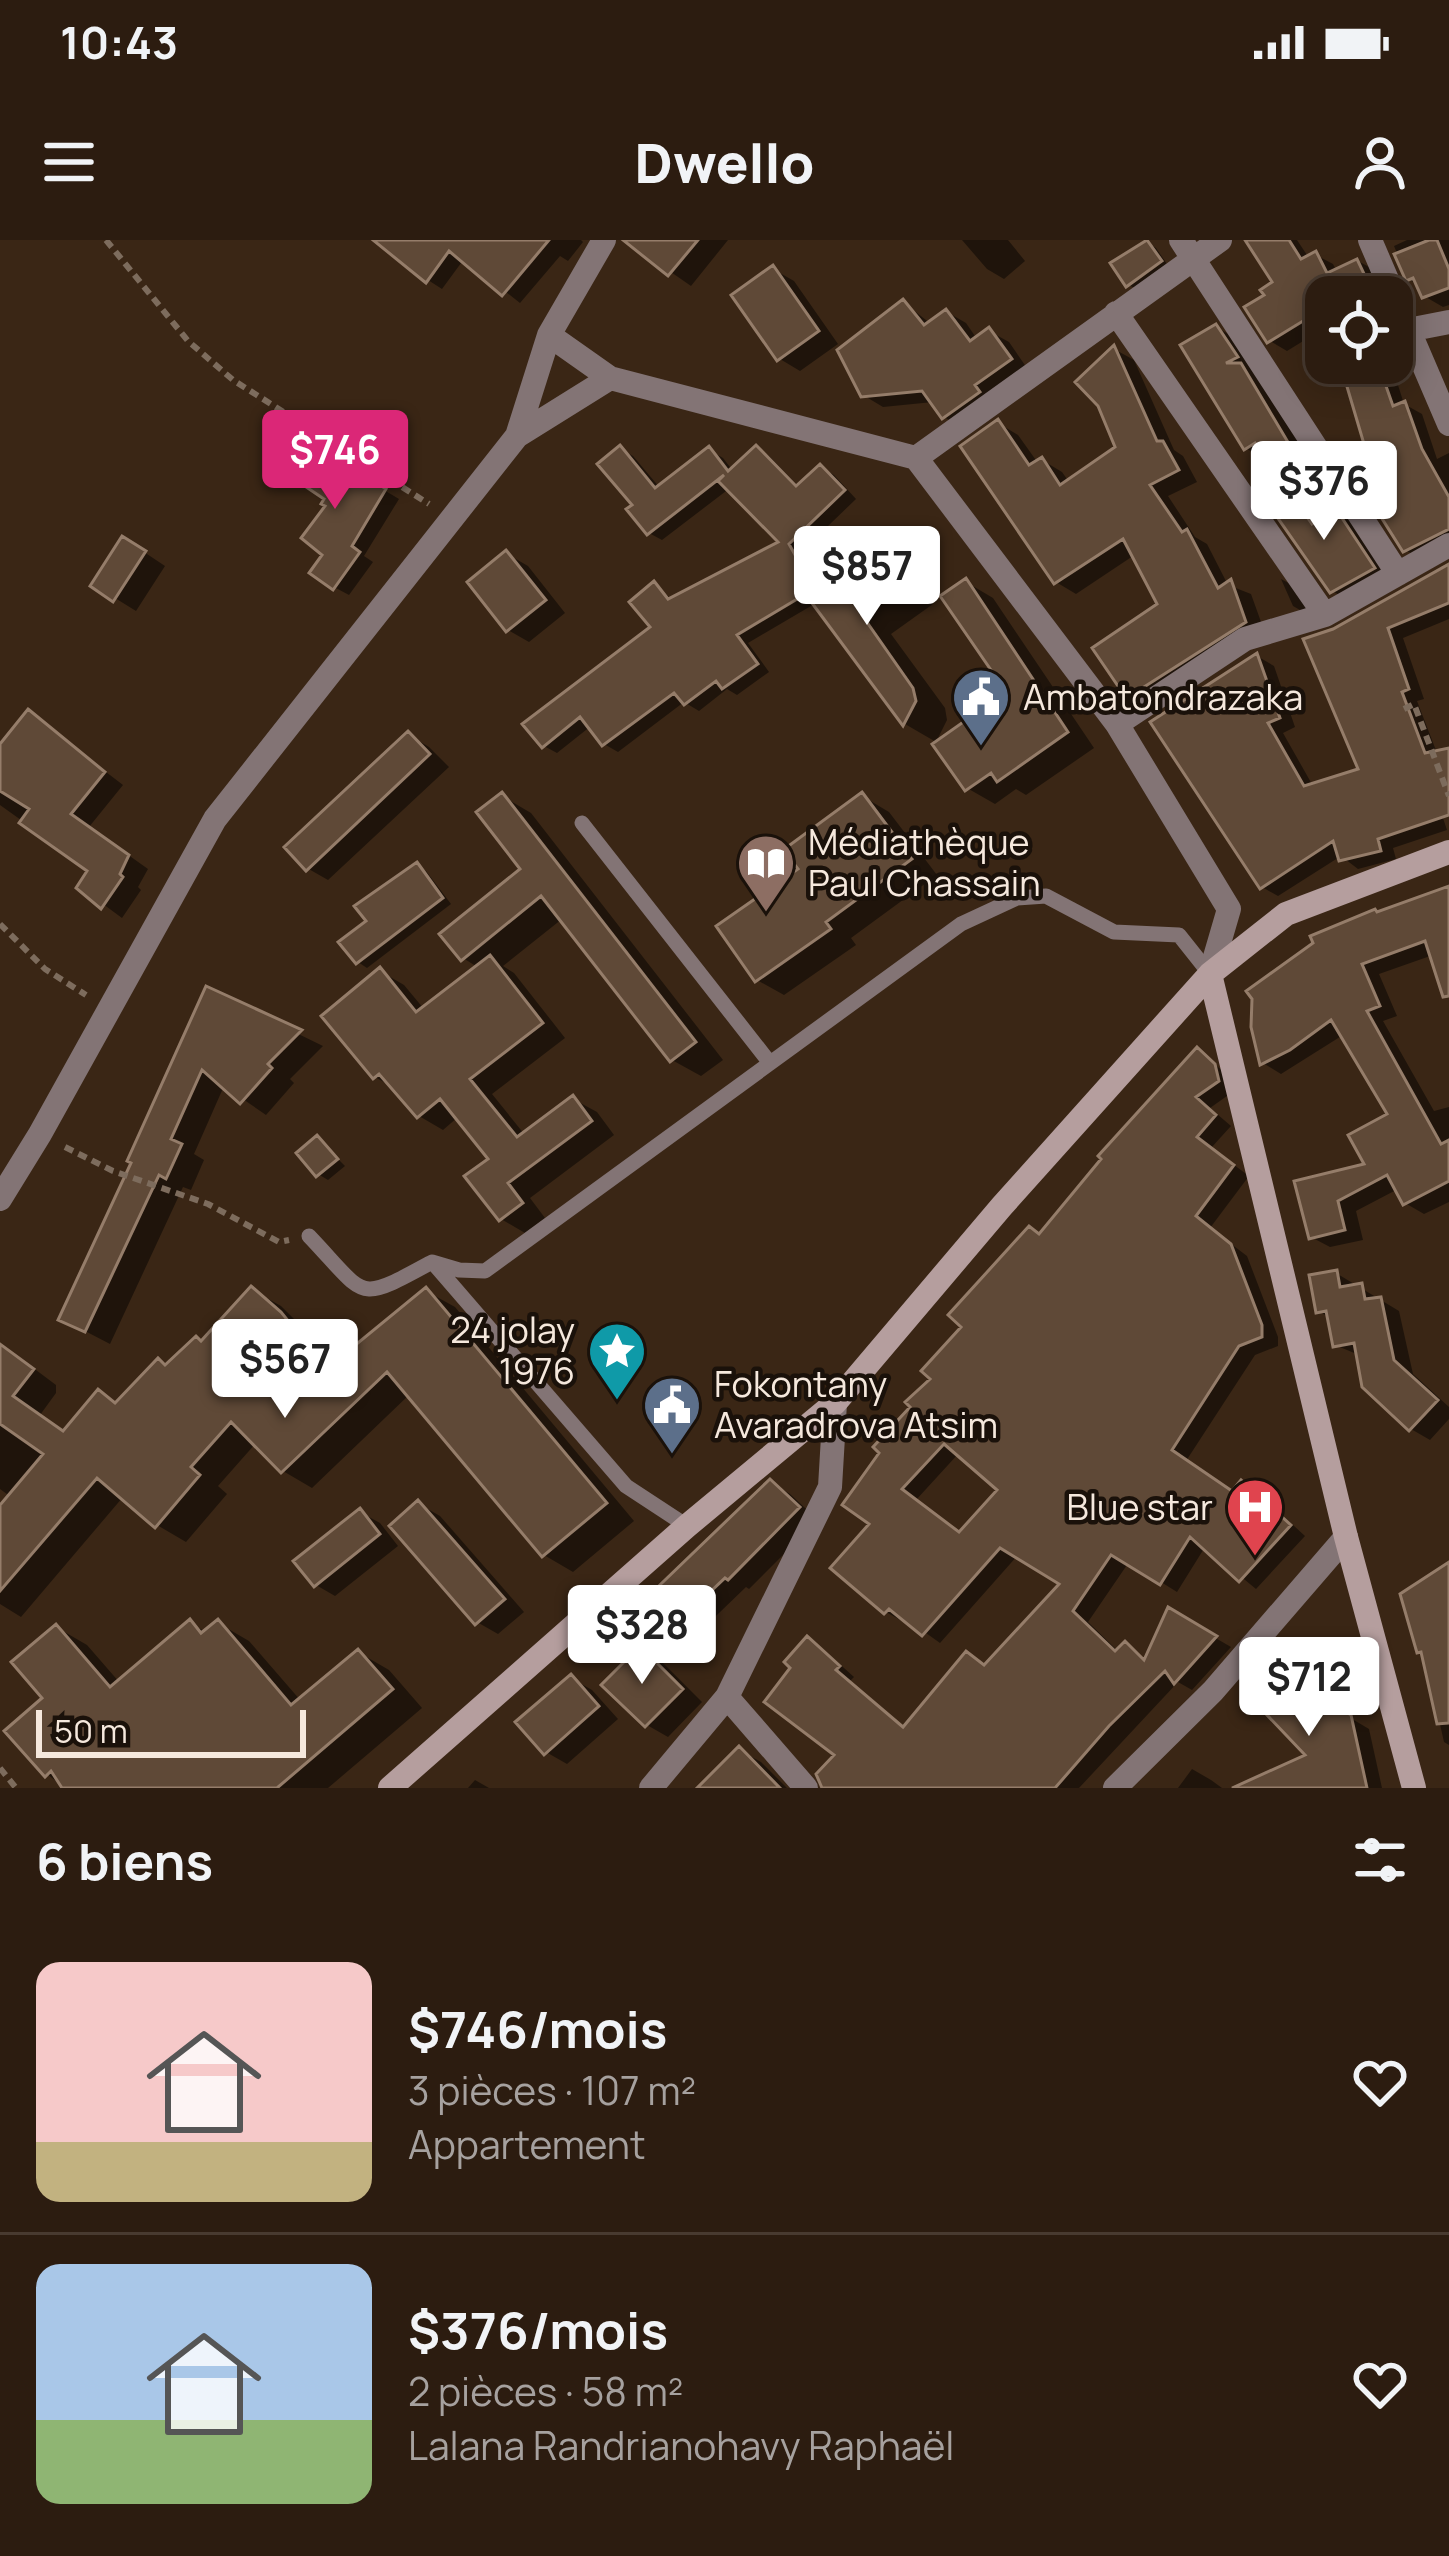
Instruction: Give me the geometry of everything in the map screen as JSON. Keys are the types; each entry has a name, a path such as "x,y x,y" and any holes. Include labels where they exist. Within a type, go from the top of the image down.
{"main road":[{"path":"389,1788 687,1526 835,1403 1002,1206 1210,974 1286,914 1449,852"},
{"path":"1210,974 1346,1537 1414,1788"}],"street":[{"path":"518,436 549,335 604,240"},
{"path":"916,458 1116,313 1186,249 1220,240"},
{"path":"1370,240 1385,276"},
{"path":"1186,249 1397,574"},
{"path":"1116,313 1324,615"},
{"path":"1413,329 1449,322"},
{"path":"549,335 610,378 916,458 1118,724 1229,909 1210,974"},
{"path":"1413,341 1449,424"},
{"path":"0,1199 215,819 518,436 610,378"},
{"path":"1118,724 1245,639 1324,615 1449,545"},
{"path":"651,1788 727,1697 830,1486 835,1403"},
{"path":"1115,1788 1213,1691 1346,1537"},
{"path":"727,1697 806,1788"}],"lane":[{"path":"582,823 770,1063"},
{"path":"309,1236 360,1289 378,1292 432,1262 485,1271 961,924 1017,898 1046,896 1114,932 1179,935 1210,974"},
{"path":"432,1262 626,1486 687,1526"}],"path":[{"path":"106,240 188,341 233,380 452,518"},
{"path":"1404,709 1414,704 1449,796"},
{"path":"0,924 45,969 109,1010"},
{"path":"40,1134 112,1171 208,1204 279,1242 309,1236"},
{"path":"0,1768 16,1788"}],"building":[{"path":"373,240 549,240 502,296 449,251 426,283"},
{"path":"623,240 698,240 668,276"},
{"path":"1147,240 1162,261 1126,287 1110,263"},
{"path":"1245,240 1289,240 1301,259 1316,251 1327,273 1357,259 1365,276 1305,276 1305,320 1267,343 1244,307 1264,295 1260,290 1272,282"},
{"path":"1437,240 1449,269 1449,288 1422,298 1413,276 1404,276 1394,254"},
{"path":"773,265 819,331 777,361 731,295"},
{"path":"903,299 924,325 946,309 970,341 989,327 1012,359 975,385 980,392 942,419 922,391 861,397 837,350"},
{"path":"1216,324 1238,357 1226,363 1241,363 1295,454 1270,469 1255,443 1244,450 1180,345"},
{"path":"1114,345 1157,441 1163,441 1179,470 1150,485 1182,532 1187,529 1218,588 1231,579 1246,622 1133,694 1127,685 1120,689 1092,648 1157,604 1123,539 1054,584 960,446 998,419 1029,465 1042,457 1060,485 1115,447 1098,406 1075,382"},
{"path":"1346,384 1385,384 1393,406 1405,401 1422,449 1449,497 1449,529 1403,552 1342,455 1364,444"},
{"path":"302,445 340,473 346,464 386,489 352,546 360,552 333,590 309,573 322,555 301,538 325,506 321,504 324,499 284,472"},
{"path":"620,445 655,488 709,446 728,471 756,445 796,486 820,464 845,490 789,544 814,589 737,635 758,664 722,689 716,681 684,705 674,693 602,746 580,717 542,748 522,724 650,627 629,602 654,581 668,599 778,542 718,481 724,475 647,535 626,509 632,505 597,464"},
{"path":"1288,490 1312,524 1336,509 1375,568 1330,593 1268,504"},
{"path":"122,536 146,551 113,602 90,586"},
{"path":"506,550 546,600 506,632 467,582"},
{"path":"878,550 904,585 862,615 913,688 916,701 903,726 809,599"},
{"path":"1449,564 1449,603 1388,628 1409,689 1402,692 1425,753 1449,748 1449,815 1378,839 1381,851 1339,861 1333,841 1260,889 1150,722 1257,653 1280,718 1268,723 1304,786 1358,769 1303,639 1333,629"},
{"path":"966,578 1068,732 997,782 991,773 965,791 932,744 1006,692 940,596"},
{"path":"28,709 105,772 71,814 129,855 120,874 123,877 101,909 76,888 87,871 19,823 29,809 0,791 0,744"},
{"path":"408,731 430,754 306,871 284,847"},
{"path":"502,792 696,1042 670,1062 541,896 461,961 439,934 520,869 476,812"},
{"path":"862,792 912,859 826,922 831,929 755,982 716,926 798,869 783,850"},
{"path":"417,862 443,898 356,964 338,942 366,921 354,906"},
{"path":"1449,886 1449,996 1443,997 1425,941 1362,964 1380,1006 1367,1011 1441,1144 1449,1140 1449,1181 1403,1205 1387,1175 1338,1201 1345,1230 1309,1239 1294,1181 1364,1164 1348,1135 1387,1114 1331,1020 1260,1065 1251,1027 1252,999 1246,991 1313,943 1310,936"},
{"path":"490,955 543,1023 470,1079 517,1137 573,1095 592,1121 508,1183 523,1203 499,1221 464,1176 488,1159 440,1099 417,1118 379,1074 373,1079 321,1016 380,967 416,1012"},
{"path":"206,986 302,1030 268,1064 272,1068 240,1104 202,1070 171,1139 182,1144 166,1179 159,1175 85,1332 58,1320"},
{"path":"1197,1047 1215,1064 1219,1081 1196,1097 1216,1115 1197,1137 1234,1165 1196,1216 1231,1244 1262,1325 1262,1337 1239,1346 1172,1450 1232,1491 1241,1480 1291,1525 1239,1582 1190,1537 1160,1585 1111,1555 1073,1611 1115,1651 1125,1641 1144,1660 1168,1607 1217,1636 1174,1684 1165,1671 1055,1788 822,1788 816,1774 834,1755 764,1702 790,1668 784,1662 807,1636 840,1666 836,1670 903,1727 966,1651 984,1665 1059,1584 1000,1548 922,1636 889,1609 884,1614 830,1568 869,1524 842,1505 879,1453 873,1447 910,1407 905,1402 930,1379 921,1371 961,1327 948,1315 1029,1226 1039,1234 1101,1159 1098,1156","holes":["944,1444 997,1490 959,1532 902,1489"]},
{"path":"317,1135 338,1159 316,1177 296,1153"},
{"path":"1337,1270 1340,1287 1362,1283 1365,1299 1381,1297 1394,1360 1438,1400 1409,1431 1362,1387 1354,1343 1333,1347 1326,1311 1316,1313 1309,1275"},
{"path":"251,1286 281,1312 324,1365 332,1357 336,1361 426,1287 607,1503 542,1557 387,1372 281,1473 231,1422 191,1467 200,1475 155,1528 97,1478 0,1591 0,1505 43,1454 0,1424 0,1344 34,1369 13,1396 63,1431 98,1389 115,1403 158,1358 165,1365 196,1336 201,1341"},
{"path":"770,1479 800,1507 728,1580 670,1630 638,1606"},
{"path":"418,1500 505,1599 475,1625 389,1526"},
{"path":"360,1508 380,1534 314,1587 293,1561"},
{"path":"1449,1562 1449,1723 1437,1724 1421,1652 1417,1653 1400,1594"},
{"path":"190,1619 201,1633 218,1619 291,1705 358,1649 393,1689 277,1788 62,1788 51,1771 45,1777 4,1731 42,1698 11,1662 56,1624 110,1687"},
{"path":"640,1646 683,1689 645,1727 601,1685"},
{"path":"571,1674 599,1706 544,1755 515,1722"},
{"path":"1285,1676 1351,1715 1367,1788 1232,1788 1305,1755 1248,1695 1262,1682"},
{"path":"739,1746 780,1788 697,1788"}],"place":[{"name":"Ambatondrazaka","path":"981,748"},
{"name":"Médiathèque Paul Chassain","path":"766,914"},
{"name":"24 jolay 1976","path":"617,1402"},
{"name":"Fokontany Avaradrova Atsim","path":"672,1456"},
{"name":"Blue star","path":"1255,1558"}]}
